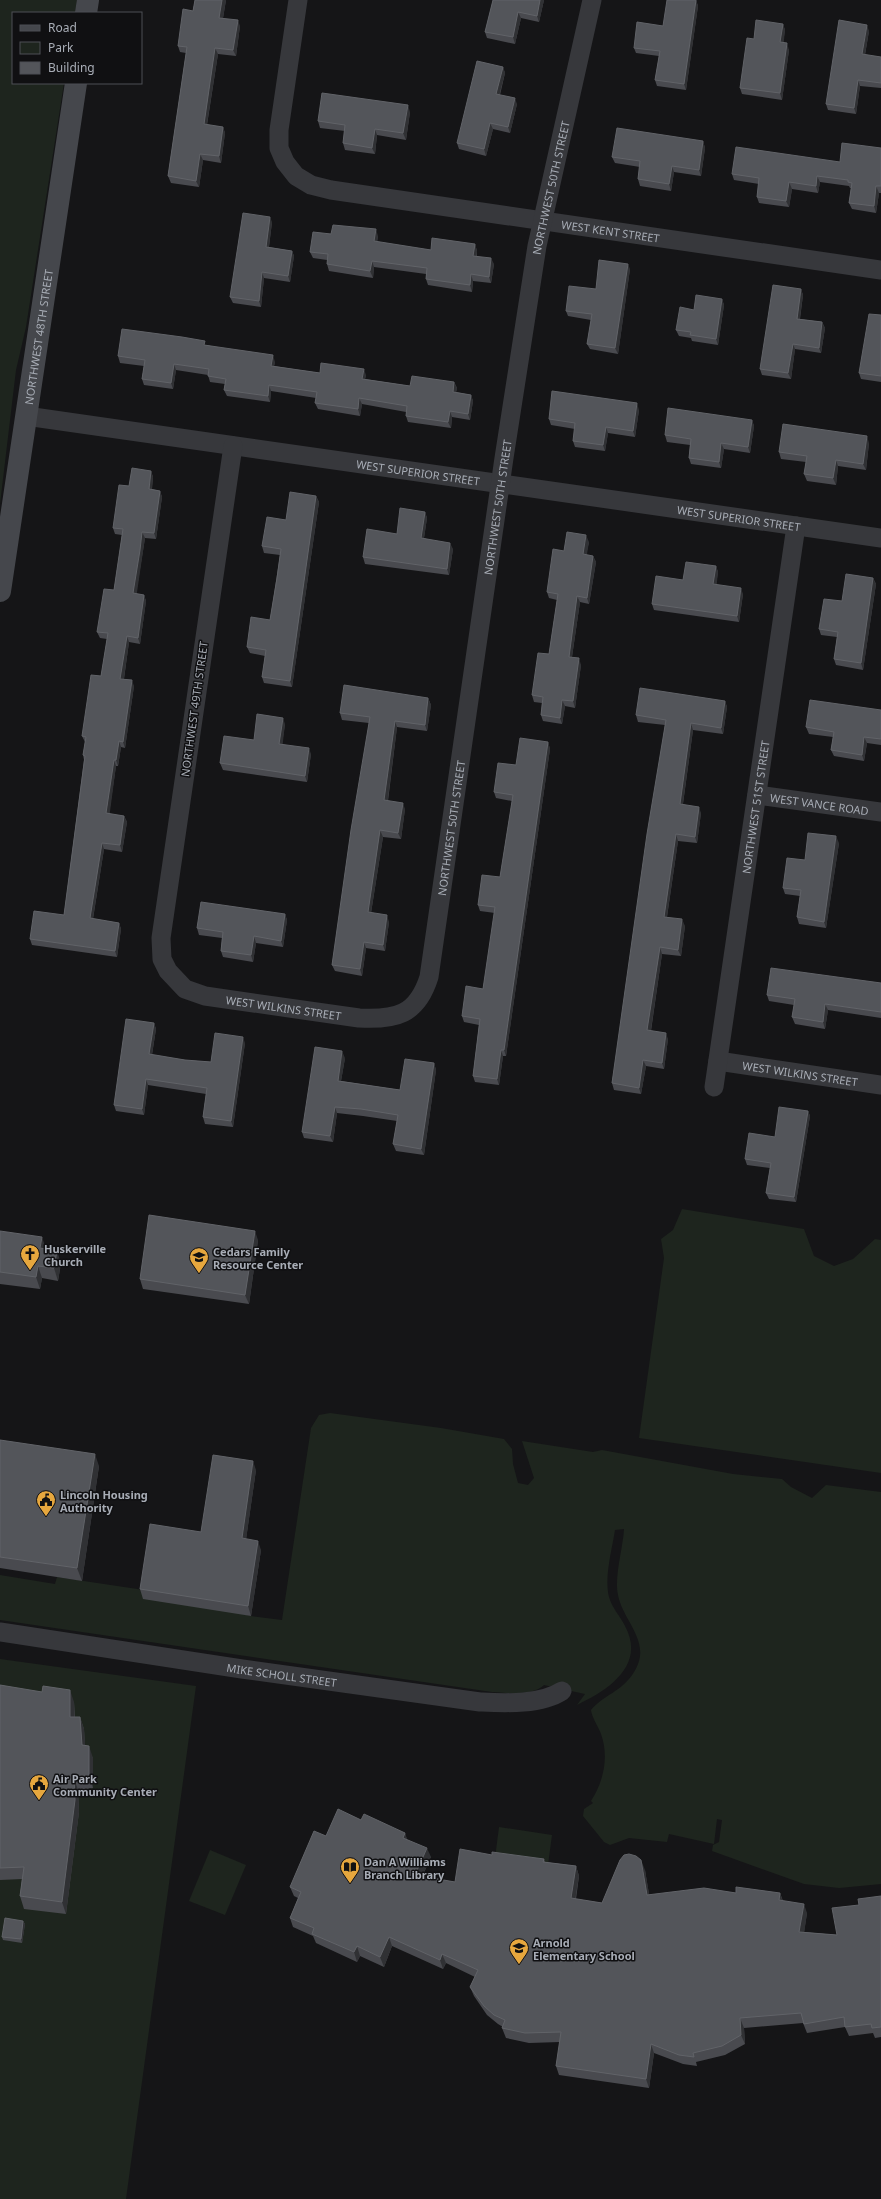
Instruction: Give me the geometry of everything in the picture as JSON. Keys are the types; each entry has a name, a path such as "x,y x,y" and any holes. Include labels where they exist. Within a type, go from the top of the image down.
{"main road":[{"path":"86,12 88,0"},
{"name":"NORTHWEST 48TH STREET","path":"0,590 76,84"}],"street":[{"name":"WEST KENT STREET","path":"298,0 278,139 281,155 296,176 311,185 331,190 881,270"},
{"name":"NORTHWEST 50TH STREET","path":"408,1011 420,999 429,977 500,484 543,221 592,0"},
{"name":"WEST SUPERIOR STREET","path":"26,416 881,538"},
{"name":"NORTHWEST 49TH STREET","path":"168,971 162,959 161,938 232,446"},
{"name":"NORTHWEST 51ST STREET","path":"714,1087 796,526"},
{"name":"WEST VANCE ROAD","path":"757,795 881,812"},
{"name":"WEST WILKINS STREET","path":"168,971 185,989 205,996 359,1018 384,1019 408,1011"},
{"name":"WEST WILKINS STREET","path":"718,1061 881,1085"},
{"name":"MIKE SCHOLL STREET","path":"0,1632 235,1668 480,1702 506,1703 528,1701 557,1694 562,1691"}],"green space":[{"path":"0,0 77,0 75,12 12,12 12,84 64,84 26,327 16,370 0,504"},
{"path":"682,1209 804,1229 814,1256 834,1266 853,1259 875,1239 881,1240 881,1473 639,1438 664,1258 661,1239 673,1230"},
{"path":"330,1413 441,1428 504,1439 512,1449 513,1464 518,1483 528,1485 534,1478 522,1441 593,1452 602,1450 733,1474 782,1479 791,1487 812,1498 826,1485 881,1492 881,1884 839,1888 804,1884 712,1851 713,1845 719,1842 722,1820 717,1819 714,1844 669,1834 667,1842 629,1838 610,1845 604,1842 583,1816 584,1809 593,1803 591,1801 602,1777 605,1760 605,1751 601,1734 591,1710 629,1679 639,1661 639,1642 621,1605 617,1588 624,1529 615,1530 607,1581 610,1601 625,1626 630,1640 631,1653 621,1674 612,1684 601,1692 577,1705 585,1694 544,1685 533,1691 527,1692 492,1692 0,1620 0,1575 55,1584 57,1577 144,1590 251,1616 282,1620 311,1428 319,1415"},
{"path":"0,1659 196,1686 126,2199 0,2199"},
{"path":"499,1827 552,1835 548,1865 495,1858"},
{"path":"210,1850 246,1865 225,1915 189,1901"}],"building":[{"path":"195,0 222,0 219,18 238,20 233,50 215,48 204,124 223,127 219,156 200,154 196,181 168,176 187,47 178,46 183,9 193,11"},
{"path":"493,0 540,0 537,16 518,12 513,37 485,32"},
{"path":"667,0 696,0 684,84 655,80 660,51 634,48 637,22 663,26"},
{"path":"756,20 783,24 780,42 787,43 780,93 740,88 747,38 754,39"},
{"path":"839,20 867,25 862,54 881,57 881,83 858,80 854,108 826,104"},
{"path":"477,61 503,67 496,94 515,98 508,127 490,123 484,149 457,143"},
{"path":"322,93 408,105 403,133 375,129 372,148 343,143 345,125 318,121"},
{"path":"617,128 703,141 699,170 672,166 669,184 638,179 640,161 612,157"},
{"path":"842,143 881,148 881,186 876,186 874,206 849,203 852,183 848,182 848,180 817,176 816,186 789,182 786,201 757,197 759,178 732,174 736,147 840,162"},
{"path":"243,213 270,217 266,247 292,251 288,276 262,272 259,301 230,297"},
{"path":"333,225 376,229 374,241 431,250 432,238 475,244 473,256 491,258 489,277 471,274 470,285 426,279 427,268 372,261 370,271 327,264 328,254 310,252 313,232 331,234"},
{"path":"599,260 628,264 615,348 587,344 592,314 566,311 569,286 596,289"},
{"path":"773,285 801,289 797,319 822,322 819,348 793,344 788,373 760,369"},
{"path":"696,295 722,299 716,339 690,335 691,332 676,330 680,307 694,310"},
{"path":"869,314 881,315 881,376 859,373"},
{"path":"122,329 182,337 205,341 204,345 273,355 271,366 320,373 321,363 364,369 362,379 410,386 412,376 454,382 453,392 471,395 468,414 450,411 448,422 406,416 407,406 359,398 358,409 315,403 317,392 269,385 268,396 224,390 226,379 208,376 209,369 174,364 171,383 142,379 145,360 118,356"},
{"path":"552,391 637,403 633,431 606,427 603,445 573,441 575,423 549,419"},
{"path":"668,408 752,420 748,447 721,443 719,462 689,458 691,439 665,435"},
{"path":"783,424 867,436 863,464 836,460 833,478 804,474 807,456 779,452"},
{"path":"132,468 151,471 149,489 160,491 154,533 142,532 133,593 144,595 138,638 127,636 120,679 132,680 123,742 119,741 116,760 114,760 106,813 124,816 120,845 102,843 90,918 119,923 115,951 30,939 34,911 64,915 85,756 83,755 86,737 82,736 91,675 101,676 108,633 97,632 104,589 114,590 123,529 113,528 119,485 129,486"},
{"path":"290,492 316,496 290,681 262,677 266,650 247,647 251,617 270,620 277,578 281,549 262,546 267,517 286,520"},
{"path":"400,508 425,512 421,538 450,543 447,569 363,557 367,529 397,534"},
{"path":"567,532 586,535 583,554 593,556 587,598 577,596 569,657 579,658 573,701 562,700 560,718 541,715 543,697 532,695 538,653 549,654 558,594 547,592 553,549 564,551"},
{"path":"686,562 716,566 713,584 741,588 737,616 652,604 656,576 683,580"},
{"path":"846,574 873,578 861,663 834,659 838,632 819,629 824,599 842,601"},
{"path":"344,685 428,698 425,725 395,721 384,800 403,803 398,833 380,830 368,912 387,915 383,945 364,942 360,969 332,965 351,830 370,717 340,713"},
{"path":"640,688 725,701 721,728 691,723 680,804 699,807 695,837 676,834 664,917 682,919 678,950 660,947 647,1030 666,1033 662,1063 643,1060 639,1088 612,1083 647,834 666,720 636,715"},
{"path":"810,700 881,710 881,739 864,737 862,755 831,750 834,732 806,727"},
{"path":"257,714 283,718 279,744 309,748 305,776 220,763 224,736 254,740"},
{"path":"520,738 548,742 504,1050 501,1050 497,1079 473,1076 480,1019 462,1016 466,986 483,989 495,907 478,905 482,875 500,877 513,795 494,792 498,763 516,765"},
{"path":"808,833 836,836 824,922 797,917 801,890 783,888 787,858 805,860"},
{"path":"201,902 285,914 281,941 254,936 251,955 221,951 223,932 197,928"},
{"path":"771,968 881,983 881,1012 825,1004 823,1022 792,1017 795,999 767,995"},
{"path":"126,1019 154,1023 149,1054 185,1060 211,1062 215,1033 243,1037 231,1121 203,1117 207,1088 146,1079 142,1109 114,1105"},
{"path":"315,1047 342,1051 338,1081 400,1090 405,1059 434,1063 421,1149 393,1144 398,1115 361,1109 335,1107 330,1136 302,1132"},
{"path":"779,1107 808,1111 794,1197 766,1193 771,1163 745,1159 749,1133 775,1137"},
{"name":"Cedars Family Resource Center","path":"149,1215 255,1231 245,1295 140,1279"},
{"name":"Huskerville Church","path":"0,1231 42,1237 40,1248 57,1251 54,1268 38,1266 36,1277 0,1272"},
{"name":"Lincoln Housing Authority","path":"0,1440 95,1454 77,1568 0,1557"},
{"path":"213,1455 253,1461 242,1538 258,1541 248,1606 140,1589 150,1524 201,1532"},
{"name":"Air Park Community Center","path":"0,1685 42,1692 43,1686 70,1690 70,1717 80,1717 82,1745 89,1746 89,1776 74,1778 75,1800 62,1902 20,1896 24,1867 0,1868"},
{"name":"Arnold Elementary School","path":"338,1809 361,1820 364,1814 405,1833 403,1838 427,1848 415,1875 455,1882 460,1849 492,1855 492,1852 544,1859 543,1862 576,1866 571,1898 602,1903 620,1860 624,1855 629,1854 636,1856 641,1860 647,1895 704,1888 736,1893 736,1887 780,1893 779,1900 804,1904 799,1932 837,1935 832,1908 859,1905 858,1899 881,1896 881,2027 872,2028 871,2024 845,2027 844,2017 804,2024 801,2013 740,2018 741,2035 722,2046 693,2053 694,2057 679,2055 651,2044 646,2079 556,2066 561,2032 525,2033 502,2028 505,2020 494,2015 484,2006 470,1987 478,1970 442,1954 440,1960 389,1937 380,1957 357,1946 354,1952 312,1934 314,1928 290,1918 301,1892 290,1887 314,1831 326,1836"},
{"path":"5,1918 23,1921 21,1939 2,1937"}],"place":[{"name":"Huskerville Church","path":"30,1271"},
{"name":"Cedars Family Resource Center","path":"199,1274"},
{"name":"Lincoln Housing Authority","path":"46,1517"},
{"name":"Air Park Community Center","path":"39,1801"},
{"name":"Dan A Williams Branch Library","path":"350,1884"},
{"name":"Arnold Elementary School","path":"519,1965"}]}
